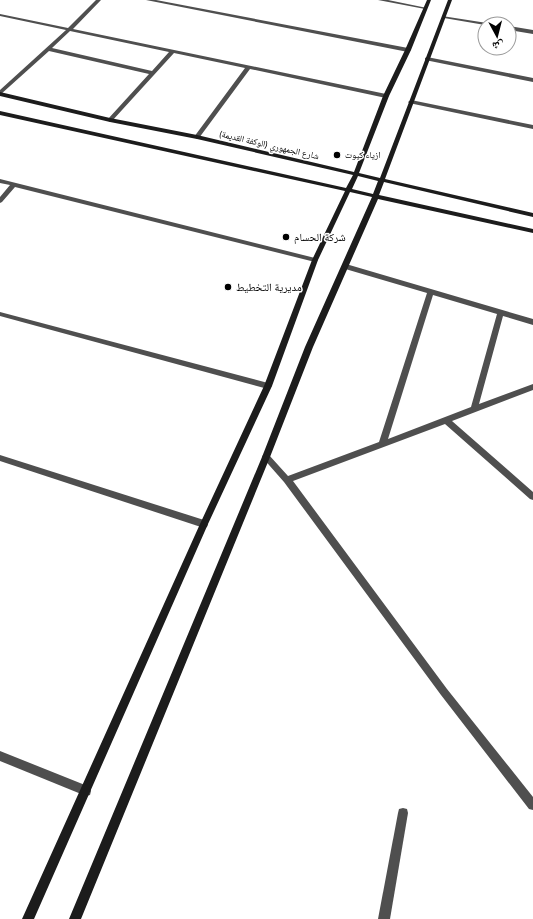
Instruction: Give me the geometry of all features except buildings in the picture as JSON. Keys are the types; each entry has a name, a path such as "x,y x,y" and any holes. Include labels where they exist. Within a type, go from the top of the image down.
{"main road":[{"path":"28,919 204,524 268,386 315,260 356,174 386,96 408,50 429,0"},
{"path":"75,919 266,457 309,347 376,195 450,0"},
{"name":"شارع الجمهوري (الوكفة القديمة)","path":"0,93 110,120 197,137 533,214"},
{"path":"0,112 533,231"}],"street":[{"path":"0,93 70,30 99,0"},
{"path":"148,0 408,50"},
{"path":"380,0 425,8"},
{"path":"0,15 386,96"},
{"path":"444,17 477,22"},
{"path":"517,29 533,32"},
{"path":"49,49 153,73"},
{"path":"110,120 173,51"},
{"path":"427,59 533,80"},
{"path":"197,137 249,67"},
{"path":"411,102 533,127"},
{"path":"0,181 315,260"},
{"path":"0,202 14,184"},
{"path":"344,266 533,322"},
{"path":"382,444 431,292"},
{"path":"474,409 502,312"},
{"path":"0,314 268,386"},
{"path":"287,480 533,387"},
{"path":"446,420 533,497"},
{"path":"266,457 287,480 444,692 533,805"},
{"path":"0,458 204,524"},
{"path":"0,756 86,791"},
{"path":"384,919 403,813"}],"place":[{"name":"ازياء كيوت","path":"337,155"},
{"name":"شركة الحسام","path":"286,237"},
{"name":"مديرية التخطيط","path":"228,287"}]}
